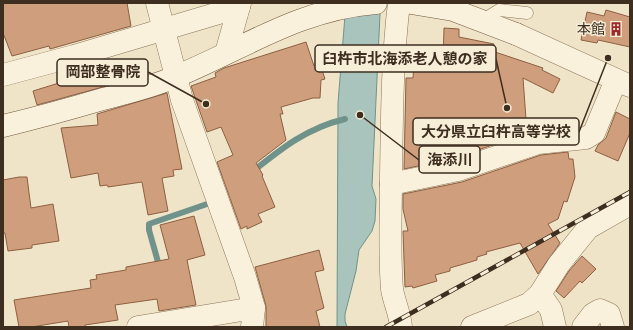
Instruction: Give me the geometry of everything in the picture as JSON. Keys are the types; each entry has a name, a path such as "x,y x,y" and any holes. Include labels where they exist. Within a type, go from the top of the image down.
{"street":[{"path":"138,327 253,317 245,277 211,186 175,77 157,3"},
{"path":"3,126 130,92 175,77 317,8 341,8 376,3"},
{"path":"399,3 394,48 391,184 392,289 400,313 401,327"},
{"path":"391,184 458,170 538,143 586,138 594,133 623,83 483,20 453,10 411,3"},
{"path":"3,75 163,29 240,5"},
{"path":"226,53 240,5"},
{"path":"472,327 529,304 540,294 559,264 588,228 630,204"},
{"path":"540,294 551,310 555,327"},
{"path":"583,327 593,314 600,310 609,314 613,327"}],"lane":[{"path":"483,20 499,10 528,13"}],"water":[{"path":"346,3 383,3 380,14 372,186 376,199 375,221 372,231 359,250 356,271 345,314 347,327 337,327 338,103"}],"building":[{"path":"3,3 127,3 131,26 50,49 49,46 12,56 3,33"},
{"name":"本館","path":"606,10 630,17 630,47 598,40 597,43 581,40 587,12 604,16"},
{"path":"444,28 459,29 459,37 494,44 492,51 543,68 542,70 560,79 553,93 523,78 527,133 455,158 404,169 406,78 413,78 414,63 443,65"},
{"path":"306,42 314,66 320,64 325,79 321,80 320,98 313,98 281,107 283,114 280,114 286,140 256,163 263,175 262,176 275,207 258,214 262,222 247,229 247,226 241,229 217,162 233,155 221,127 207,132 191,86 216,77 215,73 224,68"},
{"path":"127,62 132,79 37,105 33,91"},
{"path":"167,93 182,169 173,170 174,176 162,178 168,211 148,215 142,182 108,187 107,185 100,186 98,173 71,178 61,128 98,125 97,114"},
{"path":"616,112 630,119 630,133 618,161 595,151 598,145 606,138"},
{"path":"568,152 569,159 573,159 575,177 567,202 564,201 558,219 548,224 560,243 538,274 520,243 486,252 487,254 477,257 477,260 450,268 450,271 435,275 437,281 413,288 412,286 405,287 403,231 408,231 403,209 403,194 462,182 541,155"},
{"path":"27,177 31,208 53,204 59,241 32,245 32,248 8,251 5,233 3,233 3,180"},
{"path":"194,216 205,255 187,260 196,305 159,311 157,299 115,305 118,320 85,325 85,327 69,327 68,321 31,327 19,327 14,300 91,288 90,280 97,279 96,275 126,270 126,267 169,259 160,225"},
{"path":"319,250 324,270 315,272 324,308 316,311 320,327 266,327 266,306 255,267"},
{"path":"582,256 596,269 582,283 580,281 564,298 556,291 569,271"}],"waterway":[{"path":"252,172 285,147 307,133 345,119"},
{"path":"160,269 149,230 149,224 210,203"}],"railway":[{"path":"386,327 630,192"}],"place":[{"name":"本館","path":"616,29"},
{"name":"大分県立臼杵高等学校","path":"608,58"},
{"name":"岡部整骨院","path":"206,104"},
{"name":"臼杵市北海添老人憩の家","path":"507,108"},
{"name":"海添川","path":"360,115"}]}
